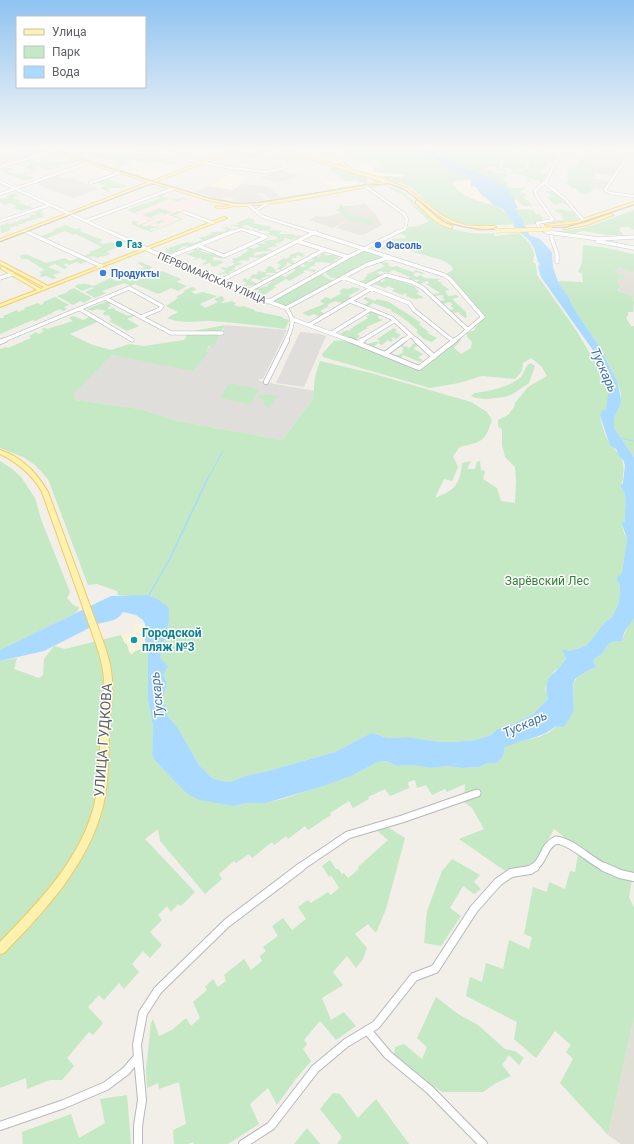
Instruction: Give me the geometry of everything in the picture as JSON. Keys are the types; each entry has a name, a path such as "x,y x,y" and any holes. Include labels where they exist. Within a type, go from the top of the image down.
{"main road":[{"path":"0,240 102,201"},
{"path":"211,201 225,214 225,218"},
{"path":"220,201 238,205 249,205 277,201"},
{"path":"416,201 437,220 446,225 470,231 570,223 634,203"},
{"path":"424,201 450,221 470,227 552,231 579,226 634,207"},
{"path":"217,207 223,208 238,205"},
{"path":"0,306 225,218 228,213 228,207"},
{"path":"0,262 46,287"},
{"path":"0,267 40,290"},
{"name":"УЛИЦА ГУДКОВА","path":"0,452 27,467 39,480 45,492 100,644 106,662 108,681 103,776 96,815 89,834 70,867 20,928 0,948"}],"street":[{"name":"ПЕРВОМАЙСКАЯ УЛИЦА","path":"42,201 218,282 286,308"},
{"path":"86,221 139,201"},
{"path":"268,302 365,248 404,230 407,222 406,216 387,201"},
{"path":"541,201 553,220 536,224 544,231 552,231 565,236 634,248"},
{"path":"567,201 583,220"},
{"path":"255,211 268,203"},
{"path":"0,221 50,205"},
{"path":"249,205 261,216 316,232 439,273 450,279 483,317 419,368 358,343 292,319"},
{"path":"184,212 213,223"},
{"path":"166,258 242,229 266,237 224,256 199,246"},
{"path":"24,231 101,266"},
{"path":"552,231 551,236 556,248 557,262"},
{"path":"218,282 300,242 316,232"},
{"path":"560,234 599,239 634,237"},
{"path":"300,242 348,257"},
{"path":"244,293 324,250"},
{"path":"266,382 292,326 292,319 286,308 371,263 391,257"},
{"path":"0,278 12,274"},
{"path":"367,286 386,275 416,284 423,288 468,330"},
{"path":"343,277 409,303 414,310 453,341"},
{"path":"0,342 129,288 162,306 160,309 141,317"},
{"path":"309,326 372,288"},
{"path":"105,298 171,333 222,333"},
{"path":"350,301 388,316 434,357"},
{"path":"80,309 132,340"},
{"path":"332,333 371,309"},
{"path":"358,343 394,321"},
{"path":"385,354 410,336"},
{"path":"138,1144 138,1126 142,1100 137,1045 140,1025 148,1004 158,990 227,923 294,872 348,835 402,819 478,793"},
{"path":"243,1144 271,1126 315,1069 346,1043 376,1025 399,998 407,984 414,977 435,969 474,909 498,882 511,873 530,870 539,865 547,847 552,842 556,840 563,841 596,864 620,874 634,877"},
{"path":"367,1030 388,1055 430,1090 483,1144"},
{"path":"0,1126 64,1104 106,1086 126,1071 137,1058"}],"shaded area":[{"path":"158,201 199,201 204,203 183,212 191,215 151,232 129,223 143,218 131,212"},
{"path":"233,201 256,201 252,202"},
{"path":"365,204 375,213 382,225 365,234 360,235 336,228 349,219 333,228 309,220 316,216 324,217 341,213 341,208"},
{"path":"619,268 634,272 634,302 631,295 620,292 617,288 620,288 617,279 623,278 614,272"},
{"path":"225,325 287,330 263,379 259,379 259,381 315,391 313,399 282,440 178,421 140,409 75,400 73,393 112,355 193,370 209,352 206,351 222,333"},
{"path":"300,332 326,336 304,387 276,383"},
{"path":"634,1017 634,1144 621,1144 608,1135"}],"green space":[{"path":"0,201 20,201 18,202 21,204 25,203 23,204 26,206 36,203 29,206 34,208 20,211 20,209 17,210 13,208 17,206 10,203 5,205 0,203"},
{"path":"151,201 163,201 134,213 140,215 138,215 127,210"},
{"name":"Зарёвский Лес","path":"409,201 438,223 411,201 415,201 438,222 451,228 481,234 494,233 495,236 519,233 526,239 533,249 533,262 536,264 537,275 576,330 604,377 609,390 609,397 606,409 600,415 603,429 608,440 618,453 624,469 622,484 620,487 624,492 625,498 625,522 621,522 627,538 622,573 618,578 620,586 619,603 612,617 605,622 586,646 569,651 562,666 554,671 545,688 548,699 533,714 515,723 497,729 491,735 475,740 440,742 405,737 388,738 371,733 335,752 245,776 231,782 212,778 199,765 178,728 167,715 163,697 167,683 163,676 160,658 169,622 163,603 158,599 146,595 118,595 117,591 97,584 88,585 48,479 35,465 23,457 0,448 0,349 6,347 8,348 31,338 29,336 36,332 39,334 44,331 41,329 47,329 73,321 69,318 73,316 83,320 89,317 97,322 70,334 90,344 111,350 130,344 144,346 184,340 189,332 225,325 213,347 209,346 206,351 209,352 193,371 112,355 74,393 75,400 140,409 178,421 282,440 313,399 315,377 320,361 371,373 471,402 487,412 492,420 487,433 478,442 460,447 453,456 458,467 452,481 444,479 435,498 455,486 460,477 462,463 471,461 467,469 475,469 477,462 480,461 481,470 485,471 483,479 497,488 501,501 515,503 515,467 505,457 502,445 502,430 498,426 498,420 508,415 515,403 528,387 547,376 541,366 531,358 523,363 522,371 515,379 482,376 459,383 430,388 323,357 322,354 334,341 346,340 419,370 461,336 461,340 454,348 461,354 471,348 472,342 467,337 467,333 475,330 474,329 484,317 481,311 446,274 453,270 452,266 442,260 400,248 407,244 398,245 390,250 382,249 382,247 389,246 392,239 406,238 404,235 399,233 408,227 419,226 429,221"},
{"path":"426,201 490,201 506,213 513,224 475,225 459,223 436,210"},
{"path":"518,201 529,201 532,206 523,206"},
{"path":"551,201 564,201 567,204 562,203 554,205"},
{"path":"342,204 342,206 357,206 342,209 347,213 375,221 371,222 372,224 365,225 361,222 348,221 349,220 342,213 335,210 339,209 339,206"},
{"path":"159,208 172,212 162,216 165,214 161,213 151,217 155,219 142,215"},
{"path":"515,209 533,210 536,214 540,214 543,221 564,220 561,217 563,217 561,215 563,214 554,210 561,209 573,212 578,219 562,222 523,225 523,222"},
{"path":"40,210 44,212 40,213 44,215 42,216 44,217 17,225 20,227 15,226 9,228 11,230 2,233 0,232 0,226 6,224 5,223 11,224 21,220 18,219 31,217 29,215 37,215 34,213"},
{"path":"634,210 634,230 630,227 621,227 619,230 624,235 606,235 583,231 569,234 558,232 587,227"},
{"path":"178,211 183,212 174,215 183,219 151,232 131,224 133,223 131,222 135,221 138,222 136,224 139,225 149,221 146,220 152,220 142,225 145,227 161,220 166,221 150,225 160,227 149,229 152,231 181,219 169,215"},
{"path":"248,218 255,219 253,220 256,221 253,223 267,226 273,225 269,226 272,228 268,230 282,231 278,234 293,234 296,235 295,236 299,235 303,238 300,240 295,238 292,240 286,238 283,239 285,240 278,243 282,244 276,243 275,244 278,246 267,248 273,251 256,252 253,254 255,256 265,253 268,254 260,258 251,257 248,258 250,260 240,261 238,262 242,264 235,266 236,267 232,269 236,270 228,272 230,273 228,274 218,274 226,271 220,268 226,268 235,264 232,262 235,261 232,260 233,258 237,258 248,251 246,250 248,249 245,248 248,247 254,249 260,246 257,245 261,243 266,243 263,242 279,238 268,234 270,232 251,228 254,227 245,225 240,227 228,225 239,225 236,223"},
{"path":"65,225 76,229 79,228 82,230 79,231 103,240 98,242 104,244 111,242 120,246 106,252 111,254 97,258 93,256 87,258 84,256 91,253 89,252 102,247 76,234 73,235 65,231 45,239 39,237"},
{"path":"226,227 232,229 230,232 192,247 181,246 183,247 178,249 182,251 174,252 176,253 173,255 164,251 170,249 168,248 181,244 188,242 194,243 202,240 199,237 204,237 211,234 211,232 225,231 227,230 222,228"},
{"path":"583,245 602,247 634,254 634,272 619,268 614,272 625,276 617,279 617,282 621,288 617,289 620,292 631,295 634,302 633,312 628,312 626,318 631,326 634,326 634,457 614,428 614,418 620,406 621,394 616,379 599,346 559,284 559,281 583,282 582,273 578,272 582,263"},
{"path":"202,248 204,249 200,251 211,254 214,253 223,257 222,259 215,257 212,258 214,260 212,261 218,260 224,262 214,267 209,263 204,265 202,264 207,261 201,259 201,257 193,260 197,258 186,254 195,251 192,249"},
{"path":"365,249 387,256 339,278 331,278 326,274 327,270"},
{"path":"299,252 305,254 303,255 305,256 302,257 297,255 296,258 291,257 293,258 291,260 294,261 292,262 296,264 293,265 287,262 286,266 281,269 283,270 276,269 282,265 276,263 284,258 287,259 290,256 289,255"},
{"path":"26,254 46,263 65,258 70,261 78,258 88,261 80,264 77,262 69,265 66,263 63,265 68,267 64,269 55,264 48,267 61,272 53,275 57,278 53,279 46,276 39,276 42,274 39,272 45,270 27,259 20,259 22,258 19,256"},
{"path":"319,254 326,254 324,255 340,256 337,257 340,258 334,260 335,261 332,263 316,262 314,265 317,266 312,266 307,269 317,270 314,272 306,270 289,281 286,279 274,286 276,287 263,296 256,293 260,291 254,289 268,286 267,285 273,281 271,280 280,275 285,277 296,270 291,268 297,265 303,267 306,266 301,263 314,260 310,259 314,256 318,257 322,255"},
{"path":"141,262 152,267 149,269 157,273 162,271 181,279 177,282 187,286 178,291 171,288 158,294 135,284 131,286 124,283 102,291 106,293 95,298 85,292 94,288 92,287 82,291 74,286 79,284 88,284 93,286 111,278 116,281 124,279 128,277 124,275 145,267 137,263"},
{"path":"380,263 389,263 388,266 396,266 413,272 416,270 424,273 422,274 416,272 413,275 417,277 420,275 425,278 440,279 437,281 443,283 441,284 450,290 445,291 448,296 457,295 459,297 452,299 466,312 467,317 465,318 458,312 453,313 450,310 454,309 450,305 453,305 450,302 443,304 440,301 445,300 442,297 444,297 442,295 435,296 433,294 440,293 426,284 429,283 427,281 420,284 416,282 420,280 408,279 410,277 393,270 388,273 380,271 377,273 382,275 366,284 358,282 366,279 364,278 368,276 366,275 385,266"},
{"path":"269,266 275,268 274,269 276,270 274,271 279,273 266,273 265,274 272,276 267,276 260,279 264,280 262,281 254,278 250,280 258,284 256,285 240,286 247,284 242,280 245,278 248,280 253,274 259,275 256,274 259,271 267,271 264,269 268,269 266,268"},
{"path":"322,274 335,281 287,307 270,302"},
{"path":"387,275 391,276 389,278 414,286 419,292 416,293 424,298 415,299 406,296 407,294 405,293 403,295 392,291 395,289 388,286 385,288 374,284 377,280 382,282 386,280 381,278"},
{"path":"192,287 197,289 191,292 196,294 202,292 217,296 200,304 205,308 218,302 214,299 221,296 225,298 223,299 225,300 221,302 223,303 232,301 236,303 234,305 241,307 243,306 255,310 254,311 283,317 282,318 289,320 285,329 210,321 182,322 167,318 178,312 166,306 178,298 176,297 185,292 183,291"},
{"path":"353,287 361,289 348,296 352,298 342,303 335,301 327,305 329,306 320,311 325,314 320,317 314,314 309,316 302,313 324,304 320,301 326,297 331,299 342,293 339,292 343,288 348,289"},
{"path":"74,288 92,298 84,303 80,301 73,305 57,296"},
{"path":"55,297 69,305 64,307 67,309 63,311 60,309 35,321 33,320 0,334 0,318 4,318 3,316 17,310 19,312 25,309 24,308 38,303 41,305 44,303 43,302"},
{"path":"366,297 375,301 377,299 389,302 421,323 418,324 429,332 427,333 437,338 432,342 424,339 416,332 418,331 412,325 391,311 392,310 373,303 367,307 364,305 369,302 363,299"},
{"path":"108,301 112,303 109,305 111,306 107,308 113,308 128,316 132,314 134,316 127,319 139,326 127,331 109,321 112,320 109,317 111,316 104,315 103,313 106,311 97,309 92,311 87,309"},
{"path":"371,311 380,315 378,318 383,320 366,327 368,328 357,334 360,336 356,339 359,341 339,334 347,330 351,330 350,329 368,318 366,317 370,314 367,313"},
{"path":"394,328 397,330 395,332 401,335 396,339 393,337 391,342 388,340 382,345 378,343 373,347 367,344 380,341 377,339"},
{"path":"416,343 419,346 415,347 414,349 423,354 418,358 423,360 420,362 403,355 400,358 394,355 404,352 402,351 404,348 401,347 402,345 409,348 412,346 411,345"},
{"path":"531,363 535,366 529,383 511,395 486,399 471,396 474,393 498,388 515,381 520,378 527,366"},
{"path":"233,384 254,388 258,391 252,402 249,404 221,398 228,385"},
{"path":"260,394 277,396 269,408 263,405 265,400 258,398"},
{"path":"0,461 21,477 35,498 42,522 70,592 67,598 73,605 79,607 77,612 70,616 0,650"},
{"path":"634,610 634,880 632,880 629,897 634,908 634,1017 608,1135 560,1083 573,1059 566,1052 571,1045 555,1031 536,1058 514,1039 517,1022 466,996 470,977 482,982 486,963 503,969 509,940 529,949 532,937 524,934 533,887 547,892 549,882 565,889 570,871 575,872 578,854 596,867 628,878 591,858 554,829 535,864 526,868 505,871 459,839 484,829 472,808 464,802 465,784 447,792 445,789 432,795 426,785 417,788 415,780 408,782 409,788 390,796 385,789 368,797 369,799 353,808 349,801 308,830 305,826 288,839 286,836 274,845 272,842 252,858 249,854 236,863 234,861 219,874 222,879 205,894 160,841 158,829 145,839 195,892 181,906 178,904 171,912 167,906 158,915 162,920 150,932 162,945 150,958 143,951 132,964 139,972 124,989 119,983 104,1000 99,995 88,1007 103,1023 93,1035 89,1032 67,1058 74,1066 62,1080 50,1080 27,1089 26,1078 0,1088 0,661 17,658 14,669 39,678 43,675 44,659 54,646 65,649 121,635 127,644 129,652 133,653 142,649 148,653 148,701 153,726 152,754 155,761 186,793 234,806 248,803 266,803 286,798 351,776 378,762 387,761 397,766 412,765 431,768 448,766 462,768 480,767 487,763 497,763 503,756 503,748 550,732 574,710 573,688 576,679 580,675 596,667 593,660 603,653 607,646 612,642 622,641"},
{"path":"384,825 405,838 386,909 376,933 368,924 355,934 367,948 363,959 356,968 347,956 333,972 343,985 322,998 331,1020 344,1012 356,1026 336,1040 320,1021 304,1040 307,1044 303,1049 311,1061 277,1105 268,1088 250,1104 259,1124 228,1144 194,1144 193,1142 188,1144 174,1144 173,1130 186,1124 179,1082 159,1089 158,1083 147,1088 146,1070 151,1023 153,1019 159,1036 172,1030 186,1018 191,1026 200,1018 193,1002 207,990 205,987 213,979 218,987 226,981 224,975 244,959 251,970 262,961 260,956 266,951 263,947 278,936 272,926 283,918 292,930 306,919 298,907 308,900 311,903 328,892 331,895 339,888 331,875 329,877 322,866 330,860 336,869 338,869 342,874 344,873 348,878 388,840 375,829"},
{"path":"452,859 480,875 474,882 481,889 474,894 463,886 450,908 461,916 441,946 424,943 427,911 442,871"},
{"path":"436,997 458,1014 478,1025 505,1049 515,1051 524,1058 519,1065 509,1055 502,1065 511,1076 496,1083 483,1092 442,1092 420,1077 394,1055 395,1047 404,1044 422,1059 427,1047 417,1038"},
{"path":"333,1093 340,1094 358,1118 376,1099 409,1144 337,1144 342,1137 320,1109"},
{"path":"127,1095 131,1144 23,1144 22,1132 71,1114 79,1138 105,1123 100,1099"},
{"path":"307,1128 320,1144 294,1144"}],"sand":[{"path":"480,201 490,201 494,205"},
{"name":"Городской пляж №3","path":"145,624 145,640 148,653 141,649 134,651 131,655 127,644 121,635 131,633 134,629 133,625"}],"water":[{"name":"Тускарь","path":"490,201 515,201 518,208 515,209 524,222 523,224 527,228 529,235 540,239 552,252 553,268 559,284 599,346 617,381 621,399 620,406 614,418 614,428 634,457 634,618 624,633 622,641 612,642 607,646 603,653 593,660 596,667 575,679 573,685 574,710 564,727 556,726 544,734 504,748 503,756 497,763 487,763 480,767 462,768 448,766 431,768 412,765 397,766 387,761 378,762 351,776 320,787 266,803 248,803 234,806 199,800 186,793 155,761 152,754 153,726 148,701 148,653 145,640 145,624 143,620 136,615 123,612 114,620 97,624 44,651 0,661 0,650 111,596 146,595 158,599 169,608 169,622 160,658 168,666 163,675 167,683 163,697 167,715 178,728 199,765 212,778 231,782 245,776 335,752 371,733 388,738 406,737 440,742 475,740 491,735 497,729 515,723 533,714 548,699 546,691 548,680 566,658 562,649 569,651 586,646 605,622 612,617 619,603 620,586 617,578 622,573 627,538 621,522 625,522 625,498 624,492 620,486 623,483 625,465 623,460 618,455 617,450 610,445 600,415 602,411 606,409 609,390 600,366 596,362 592,349 541,277 538,267 540,264 534,248 529,240 515,228 512,221 503,209"}],"waterway":[{"path":"620,438 634,441"},
{"path":"209,477 222,452"},
{"path":"149,595 169,560 209,476"}],"tram line":[{"path":"0,242 105,201"},
{"path":"226,201 235,203 264,201"},
{"path":"419,201 446,223 480,230 567,227 634,205"}],"place":[{"name":"Газ","path":"119,244"},
{"name":"Фасоль","path":"378,245"},
{"name":"Продукты","path":"103,273"},
{"name":"Городской пляж №3","path":"134,640"}]}
